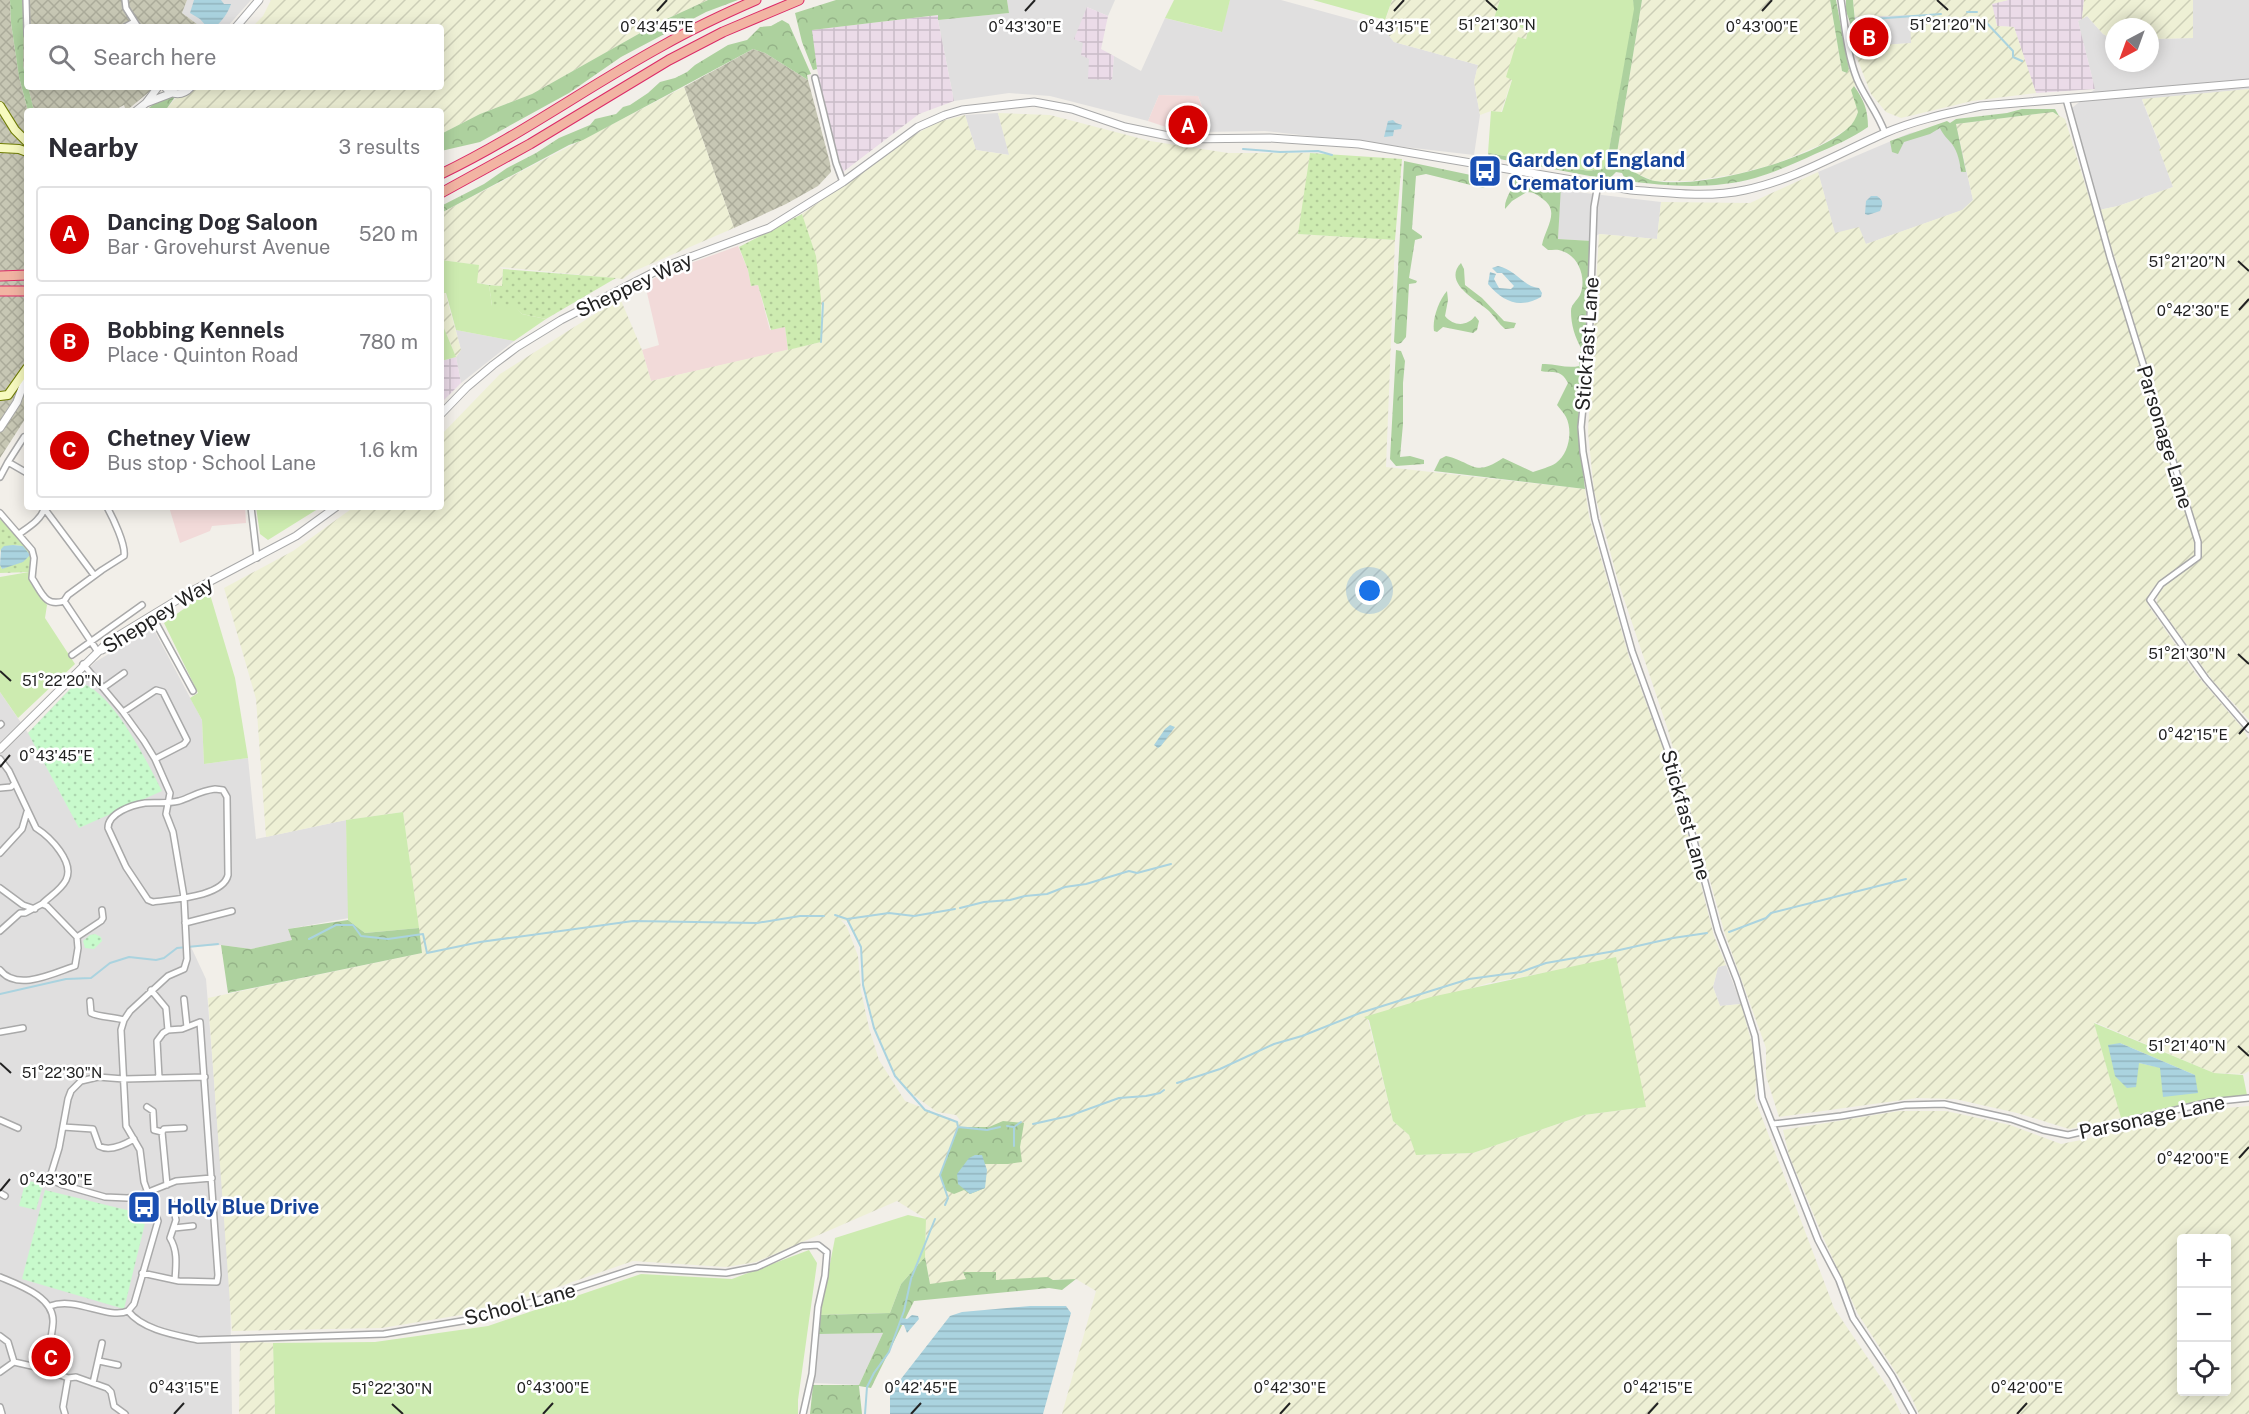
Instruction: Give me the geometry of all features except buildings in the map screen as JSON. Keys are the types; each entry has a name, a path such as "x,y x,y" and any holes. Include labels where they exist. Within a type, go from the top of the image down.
{"highway":[{"path":"444,172 528,127 661,46 714,18 756,0"},
{"path":"444,190 530,144 669,60 723,32 799,0"},
{"path":"0,276 24,275"},
{"path":"0,291 24,291"}],"main road":[{"path":"0,106 15,130 24,139"},
{"path":"0,148 24,151"},
{"path":"0,396 8,395 24,372"}],"street":[{"path":"26,0 27,24"},
{"path":"124,0 135,24"},
{"path":"239,24 259,0"},
{"path":"1841,0 1849,53 1857,78 1881,120 1885,133"},
{"path":"815,78 836,163 843,182"},
{"name":"Sheppey Way","path":"444,411 493,365 561,320 666,266 770,228 843,182 910,133 933,120 962,110 1034,102 1072,109 1125,127 1184,138 1270,138 1359,144 1671,194 1744,191 1777,181 1885,133 1947,113 1982,106 2249,83"},
{"path":"140,108 156,90"},
{"path":"168,90 172,93"},
{"path":"146,103 186,90"},
{"name":"Parsonage Lane","path":"2066,99 2110,257 2198,542 2198,557 2161,584 2150,600 2206,679 2249,729"},
{"name":"Stickfast Lane","path":"1598,184 1594,207 1589,346 1585,368 1581,427 1594,519 1632,651 1676,773 1718,931 1755,1036 1762,1098 1818,1240 1839,1280 1853,1318 1897,1384 1913,1414"},
{"path":"0,428 17,402 24,382"},
{"path":"0,477 24,437"},
{"path":"8,462 24,471"},
{"path":"19,534 35,523 44,510"},
{"path":"46,510 94,575"},
{"path":"0,513 32,550 34,558 32,578 48,602 55,604 64,601 68,595 94,575 124,556 125,550 117,525 109,510"},
{"path":"251,510 257,558"},
{"name":"Sheppey Way","path":"0,749 98,651 111,647 125,638 136,626 192,591 296,536 332,510"},
{"path":"64,601 98,651"},
{"path":"72,655 142,605"},
{"path":"152,616 174,649 193,691"},
{"path":"83,664 123,712 155,759 170,793 166,814 173,832 184,897 187,959 184,969 168,976 130,1011 124,1020 121,1042 126,1126 140,1150 140,1165 158,1221 134,1304 128,1311"},
{"path":"103,688 124,673"},
{"path":"123,712 156,690 163,692 187,740 184,744 155,759"},
{"path":"0,759 9,771 36,828 45,834 68,865 67,878 58,890 35,909 20,913 0,931"},
{"path":"0,788 11,787 14,784"},
{"path":"223,790 227,796 227,880 218,888 184,897 153,902 146,899 126,867 108,828 108,822 113,816 142,803 168,803 180,801 200,791 223,790"},
{"path":"0,853 22,829 27,812"},
{"path":"22,829 36,828"},
{"path":"0,888 23,905 35,909"},
{"path":"0,970 5,976 28,980 75,966 77,937 47,906 42,904"},
{"path":"77,937 101,921 102,910"},
{"path":"185,923 232,911"},
{"path":"151,990 166,1008 168,1030"},
{"path":"184,999 187,1027"},
{"path":"90,1001 93,1015 106,1015 124,1020"},
{"path":"142,1273 174,1280 217,1282 218,1275 207,1088 200,1022 168,1030 157,1041 159,1078"},
{"path":"0,1032 23,1028"},
{"path":"206,1077 124,1079 98,1077 81,1081 71,1091 51,1174 56,1182 105,1197 127,1198 186,1179 212,1178"},
{"name":"Parsonage Lane","path":"1773,1124 1905,1105 1944,1104 2011,1119 2043,1130 2068,1134 2210,1102 2249,1098"},
{"path":"147,1107 153,1111 154,1130 162,1132 164,1129 184,1128"},
{"path":"0,1120 18,1128"},
{"path":"63,1127 93,1129 99,1146 104,1149 121,1146 134,1139"},
{"path":"162,1132 167,1185"},
{"path":"173,1205 177,1220 170,1238 175,1246 176,1256 174,1280"},
{"path":"174,1228 193,1226"},
{"name":"School Lane","path":"50,1306 72,1303 119,1313 128,1311 134,1319 143,1323 198,1340 384,1334 486,1317 637,1268 726,1273 757,1267 802,1246 818,1245 826,1252 825,1276 818,1307 812,1374 803,1414"},
{"path":"0,1276 39,1296 50,1306 53,1323 45,1369"},
{"path":"0,1336 8,1342 14,1362"},
{"path":"93,1383 102,1343"},
{"path":"99,1361 118,1365"},
{"path":"0,1371 14,1362 45,1369 68,1378 76,1377 107,1388 111,1392 114,1406 125,1414"},
{"path":"65,1414 63,1407 68,1378"},
{"path":"0,1407 2,1414"}],"shaded area":[{"path":"0,0 10,0 19,77 27,108 24,108 24,421 0,458"},
{"path":"24,0 187,0 182,13 197,24 24,24 24,70 22,39"},
{"path":"187,0 251,0 230,24 197,24 182,13"},
{"path":"271,0 708,0 658,23 532,94 480,114 444,132 444,108 168,108 182,90 444,90 444,24 255,24 263,16"},
{"path":"1007,0 1115,0 1108,16 1087,7 1083,42 1089,59 1112,80 1114,56 1141,71 1165,18 1221,32 1230,0 1281,0 1383,28 1394,42 1478,65 1474,82 1480,115 1474,155 1265,131 1201,132 1205,113 1198,96 1159,95 1148,121 1050,96 1009,93 954,101 938,20 1009,13"},
{"path":"1392,0 1500,0 1494,18 1528,29 1526,39 1518,37 1512,79 1501,112 1491,111 1480,115 1474,82 1478,65 1394,42 1383,28"},
{"path":"1642,0 1830,0 1842,71 1846,73 1849,69 1857,85 1854,86 1858,112 1855,120 1849,128 1820,145 1775,164 1737,174 1692,181 1654,181 1633,172 1628,159 1621,159 1617,153"},
{"path":"1853,0 2008,0 1992,4 1997,26 2014,27 2036,93 1972,101 1901,118 1886,112 1871,94 1855,53 1855,47 1911,43 1910,15 1855,17"},
{"path":"2008,0 2084,0 2082,19 2078,21 2095,89 2036,93 2014,27 1997,26 1991,4"},
{"path":"2084,0 2193,0 2193,38 2159,39 2159,18 2105,18 2105,35 2087,16 2082,19"},
{"path":"2193,0 2249,0 2249,89 2142,100 2173,187 2118,206 2099,210 2072,108 2095,89 2078,21 2087,16 2105,35 2105,72 2159,72 2159,39 2193,38"},
{"path":"1087,7 1108,16 1101,49 1114,56 1112,80 1088,79 1089,59 1081,55 1083,43 1074,39"},
{"path":"1910,14 1912,43 1855,47 1849,20 1855,17"},
{"path":"939,15 938,20 954,101 919,114 843,172 831,132 811,30"},
{"path":"753,49 765,53 808,80 831,172 818,186 734,228 684,87"},
{"path":"684,87 734,228 632,272 623,279 499,267 503,269 502,286 477,283 478,265 444,260 444,211"},
{"path":"2249,89 2249,720 2213,681 2157,603 2158,593 2166,584 2199,561 2201,554 2116,261 2096,202 2099,210 2118,206 2173,187 2142,99"},
{"path":"29,90 151,90 130,108 125,108 124,105 118,108 33,108"},
{"path":"1159,95 1198,96 1204,112 1201,132 1184,133 1148,121"},
{"path":"2053,112 2065,119 2195,542 2195,553 2191,561 2157,584 2150,592 2148,605 2196,674 2243,729 2249,740 2249,1071 2244,1074 2214,1073 2094,1022 2121,1118 2069,1129 2017,1113 1955,1099 1917,1098 1779,1117 1766,1076 1766,1048 1724,931 1668,730 1618,581 1594,491 1588,432 1599,234 1657,239 1661,202 1750,203 1818,172 1835,233 1859,227 1866,244 1962,210 1973,200 1956,124"},
{"path":"998,113 1010,155 976,150 965,115"},
{"path":"998,113 1050,115 1150,141 1228,153 1310,153 1299,234 1395,240 1386,467 1585,489 1589,516 1629,657 1665,754 1714,936 1726,965 1718,967 1713,987 1720,1006 1741,1004 1757,1062 1755,1099 1834,1308 1892,1394 1901,1414 1062,1414 1096,1291 1076,1279 930,1284 925,1257 926,1219 897,1201 756,1262 726,1267 633,1261 491,1310 382,1328 232,1331 208,998 422,953 403,812 346,820 266,837 256,699 224,588 293,551 350,510 444,510 444,432 500,374 620,298 642,350 651,381 821,342 816,257 802,214 912,136 938,122 965,115 976,150 1009,155","holes":["841,920 847,921 861,947 863,985 874,1028 895,1076 907,1090 937,1112 956,1115 962,1123 905,1101 879,1060 861,991 858,956 847,927","1558,970 1646,1107 1584,1115 1473,1153 1417,1155 1409,1135 1393,1121 1368,1020 1489,983"]},
{"path":"1956,124 1973,200 1963,210 1866,244 1835,234 1818,172 1910,133"},
{"path":"1560,190 1661,202 1657,239 1599,234 1590,241 1558,239"},
{"path":"738,246 748,270 751,286 758,285 770,330 785,327 788,350 651,381 642,350 659,345 645,284 663,273"},
{"path":"444,292 461,350 456,357 444,328"},
{"path":"456,330 514,341 461,383 456,357 461,350"},
{"path":"456,357 461,383 444,400 444,360"},
{"path":"170,510 245,510 246,523 212,526 210,531 180,543"},
{"path":"153,628 202,720 204,764 248,758 256,839 346,820 349,918 288,929 292,940 251,949 221,945 191,947 206,979 230,1282 232,1414 0,1414 0,692 28,733 95,662"},
{"path":"1726,965 1741,1004 1720,1006 1713,987 1718,967"},
{"path":"2249,1106 2249,1414 1919,1414 1910,1394 1858,1314 1789,1155 1783,1130 1899,1111 1946,1111 2010,1125 2061,1144 2159,1124 2216,1109"},
{"path":"883,1333 859,1385 814,1383 818,1334"},
{"path":"240,1341 273,1343 275,1414 239,1414"}],"green space":[{"path":"10,0 24,0 24,90 29,90 33,108 27,108 19,77"},
{"path":"708,0 738,0 706,12 621,57 569,93 480,142 444,150 444,132 480,114 532,94 658,23"},
{"path":"836,0 1007,0 1009,13 938,20 938,15 812,30 817,69 813,70 802,42 795,13"},
{"path":"1174,0 1230,0 1222,32 1165,18"},
{"path":"1313,0 1392,0 1385,20"},
{"path":"1500,0 1633,0 1635,9 1607,161 1603,169 1589,171 1488,153 1491,111 1502,112 1512,80 1506,77 1518,37 1526,39 1528,30 1494,18"},
{"path":"1633,0 1642,0 1617,153 1621,159 1628,159 1635,164 1634,172 1655,181 1700,181 1756,170 1784,161 1831,140 1853,123 1858,112 1851,90 1854,86 1865,105 1868,127 1836,145 1770,173 1739,182 1707,186 1626,181 1622,173 1616,172 1610,178 1595,177 1489,157 1488,153 1589,171 1603,169 1607,161 1634,9"},
{"path":"1830,0 1836,0 1849,69 1847,73 1842,71"},
{"path":"1846,0 1853,0 1857,43 1846,11"},
{"path":"782,20 789,24 811,74 807,75 808,80 765,53 753,49 444,211 444,204 484,184 559,138 590,125 595,119 616,114 623,107 648,93 660,82 687,72 728,45 747,40 760,27 771,26"},
{"path":"177,94 167,108 149,108 164,96"},
{"path":"2022,109 2055,109 2059,116 2053,112 1956,124 1966,172 1961,172 1956,150 1940,128 1930,134 1904,142 1898,154 1892,152 1890,141 1947,121 1950,123 1956,119"},
{"path":"1310,153 1402,159 1395,240 1298,234"},
{"path":"1404,161 1485,178 1489,185 1483,188 1426,174 1416,176 1412,229 1422,238 1415,240 1409,278 1417,281 1409,284 1406,337 1397,344 1394,342"},
{"path":"1515,176 1561,186 1558,239 1592,241 1578,426 1585,489 1434,471 1440,459 1446,456 1479,468 1503,458 1533,472 1556,463 1567,448 1568,423 1557,405 1568,383 1559,373 1541,371 1542,364 1579,366 1581,348 1574,331 1571,311 1582,289 1582,275 1577,263 1568,254 1559,250 1548,250 1542,245 1551,215 1549,205 1544,200 1536,194 1527,192 1512,201 1505,209"},
{"path":"802,214 816,256 821,299 821,342 788,350 785,327 771,330 758,285 751,286 748,270 739,247"},
{"path":"444,260 479,265 477,283 489,285 492,306 514,306 522,314 546,319 514,341 456,330 446,293 444,293"},
{"path":"1461,263 1464,269 1465,285 1482,298 1504,321 1516,323 1514,328 1505,329 1489,311 1458,284 1456,270"},
{"path":"503,269 616,278 546,319 522,314 514,307 492,306 489,285 502,286"},
{"path":"1447,291 1445,316 1452,322 1461,324 1469,322 1475,316 1479,321 1477,330 1473,333 1443,327 1437,332 1434,331 1437,310"},
{"path":"444,328 456,357 444,360"},
{"path":"1396,350 1401,351 1405,361 1400,457 1410,456 1424,460 1424,464 1396,466 1390,459"},
{"path":"256,510 316,510 268,540 260,534"},
{"path":"0,519 24,542 30,555 22,546 13,545 1,549 0,552"},
{"path":"30,555 29,572 0,573 0,565 2,569"},
{"path":"29,572 29,580 47,605 45,618 75,664 18,718 0,692 0,577"},
{"path":"209,591 235,678 248,758 204,764 202,720 190,698 198,693 164,623"},
{"path":"77,682 90,687 115,711 162,791 79,828 28,733"},
{"path":"403,812 419,928 365,933 348,920 346,820"},
{"path":"348,920 365,933 419,928 422,953 228,993 221,945 251,949 292,940 288,929"},
{"path":"95,934 101,937 102,941 94,949 85,948 83,941"},
{"path":"1616,957 1646,1107 1584,1115 1473,1153 1416,1155 1409,1135 1393,1121 1369,1020 1364,1017 1431,997"},
{"path":"2094,1023 2214,1073 2243,1075 2247,1095 2121,1118","holes":["2120,1043 2195,1075 2139,1063"]},
{"path":"1003,1121 1024,1123 1020,1147 1022,1162 985,1164 985,1188 970,1194 964,1190 954,1194 945,1190 940,1175 958,1127 989,1127"},
{"path":"26,1180 43,1185 36,1210 19,1206"},
{"path":"45,1190 147,1215 124,1309 22,1279"},
{"path":"908,1215 926,1219 925,1257 901,1284 890,1313 820,1315 835,1238"},
{"path":"809,1250 817,1263 798,1414 275,1414 273,1343 375,1342 488,1326 641,1274 732,1279"},
{"path":"925,1257 930,1284 966,1279 963,1272 996,1272 996,1280 1048,1277 1053,1280 1076,1279 1062,1290 1049,1288 914,1301 871,1388 859,1386 862,1414 810,1414 813,1385 859,1385 883,1333 818,1334 820,1315 890,1313 901,1284"}],"water":[{"path":"194,0 221,0 224,4 231,4 219,24 204,24 190,13"},
{"path":"1393,120 1402,125 1401,129 1394,130 1393,136 1384,137 1388,121"},
{"path":"1871,196 1877,196 1881,199 1882,204 1880,211 1868,215 1865,214 1866,201"},
{"path":"1498,266 1510,271 1529,285 1539,288 1542,293 1541,297 1526,303 1519,303 1500,295 1488,284 1490,272 1496,274 1494,279 1499,288 1511,289 1514,286 1502,273 1497,273 1492,268"},
{"path":"4,546 23,546 30,555 23,562 2,569 1,549"},
{"path":"1170,725 1175,727 1158,748 1154,745"},
{"path":"2120,1043 2195,1075 2198,1093 2163,1097 2160,1068 2139,1063 2136,1087 2127,1088 2115,1076 2108,1045"},
{"path":"982,1155 987,1170 985,1188 970,1194 958,1184 957,1174 969,1158"},
{"path":"1030,1306 1066,1306 1071,1313 1043,1414 890,1414 890,1393 950,1316 962,1312"},
{"path":"912,1315 918,1316 919,1319 907,1333 904,1325 900,1325 902,1318 907,1319"}],"waterway":[{"path":"1967,12 1977,12"},
{"path":"1859,20 1941,14"},
{"path":"1983,19 2013,51 2013,57 2022,61"},
{"path":"1243,149 1280,152 1318,151 1332,155"},
{"path":"821,342 823,303"},
{"path":"960,908 984,902 1047,894 1065,887 1086,884 1129,871 1137,873 1171,864"},
{"path":"1729,932 1766,918 1771,913 1906,879"},
{"path":"847,919 889,913 914,916 955,909"},
{"path":"835,915 847,919 861,947 863,985 874,1028 895,1076 925,1110 957,1122 958,1127 940,1175 948,1198 945,1205"},
{"path":"309,939 336,925 353,925 361,936 388,939 423,934 427,953 480,942 633,921 757,923 800,916 824,916"},
{"path":"1177,1083 1220,1069 1274,1044 1302,1036 1360,1013 1469,979 1521,972 1546,963 1707,933"},
{"path":"0,994 66,979 91,978 110,963 129,957 156,960 164,958 177,948 218,944"},
{"path":"1033,1124 1069,1116 1119,1098 1146,1096 1164,1090"},
{"path":"1007,1126 1014,1127 1021,1122"},
{"path":"958,1127 987,1130 1000,1127"},
{"path":"1014,1127 1014,1146"},
{"path":"865,1414 867,1387 889,1352 904,1311 911,1279 935,1219"}],"place":[{"name":"Bobbing Kennels","path":"1869,37"},
{"name":"Dancing Dog Saloon","path":"1188,125"},
{"name":"Garden of England Crematorium","path":"1485,171"},
{"name":"Holly Blue Drive","path":"144,1207"},
{"name":"Chetney View","path":"51,1357"}]}
